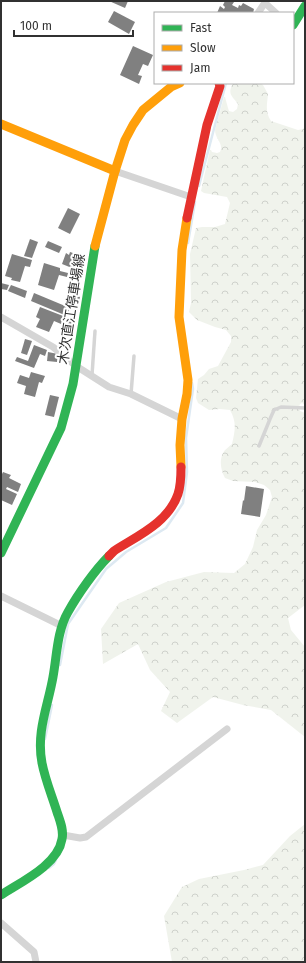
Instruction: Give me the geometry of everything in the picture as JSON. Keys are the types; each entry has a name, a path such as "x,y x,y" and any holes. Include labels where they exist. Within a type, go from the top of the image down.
{"street":[{"path":"259,12 266,2 275,12"},
{"path":"294,23 305,6"},
{"name":"木次直江停車場線","path":"1,553 61,428 68,406 96,242 125,140 133,125 144,110 171,87 178,84"},
{"path":"1,895 27,879 49,862 58,850 62,840 62,827 42,764 40,734 53,677 62,626 68,612 87,583 105,560 114,551 155,525 164,517 178,495 181,481 180,445 182,419 188,380 179,317 179,294 185,226 207,125 220,86 219,84"},
{"path":"1,124 115,171 192,196"},
{"path":"1,317 53,347 76,366 109,387 131,394 182,419"},
{"path":"1,596 62,626"},
{"path":"63,835 80,838 86,837 227,729"},
{"path":"1,923 34,952 36,962"}],"lane":[{"path":"92,375 95,331"},
{"path":"131,394 134,356"},
{"path":"259,446 274,410 281,407 305,408"}],"green space":[{"path":"232,84 262,84 268,94 267,111 271,121 298,130 303,129 305,126 305,405 302,403 299,407 300,411 305,413 305,605 288,618 291,630 305,647 305,737 271,710 243,705 213,697 177,723 161,711 170,692 150,670 138,644 103,664 101,629 119,603 166,582 204,572 234,573 245,564 253,547 257,530 266,515 272,497 270,490 264,485 255,482 233,481 225,478 222,472 221,459 226,449 232,444 235,427 234,419 230,410 209,410 198,403 196,398 198,379 209,369 218,366 231,342 231,336 226,330 197,320 189,312 191,303 190,254 196,228 215,227 225,224 230,203 227,197 204,193 201,191 210,150 217,153 220,152 221,149 215,130 224,97 229,111 233,112 237,109 238,104 230,92"},
{"path":"305,824 305,962 172,962 164,916 182,887 199,879 263,865 290,836"}],"building":[{"path":"109,1 128,1 125,8"},
{"path":"225,1 232,1 234,2 232,5 238,8 239,5 241,6 243,3 254,9 253,12 217,12 220,6 224,9 225,7 223,5"},
{"path":"114,11 135,22 129,34 108,22"},
{"path":"133,46 153,55 148,66 143,64 138,75 142,76 139,84 120,75"},
{"path":"68,208 80,214 70,234 58,228"},
{"path":"30,239 38,242 32,258 24,256"},
{"path":"48,241 62,247 59,253 45,247"},
{"path":"70,252 82,256 77,270 62,264 66,253 69,255"},
{"path":"12,254 32,260 30,267 25,266 20,282 11,280 12,278 5,276"},
{"path":"44,263 60,268 60,271 68,273 67,277 59,275 54,290 38,285"},
{"path":"1,283 9,285 7,290 1,289"},
{"path":"11,285 27,291 25,298 8,291"},
{"path":"34,293 70,308 67,316 31,301"},
{"path":"74,295 80,297 77,308 71,307"},
{"path":"40,307 76,321 73,329 54,321 49,332 36,327 40,319 36,317"},
{"path":"25,339 32,341 27,355 21,353"},
{"path":"34,345 47,350 45,356 40,354 34,368 15,361 17,357 28,361"},
{"path":"48,352 58,354 57,362 47,361"},
{"path":"31,372 45,376 42,383 39,382 35,397 24,394 26,386 17,383 20,375 29,378"},
{"path":"50,395 59,397 54,417 45,415"},
{"path":"3,472 11,475 9,478 21,484 18,492 7,487 6,489 17,494 12,505 1,500 1,476"},
{"path":"246,486 264,489 260,517 241,514"}],"waterway":[{"path":"199,186 226,84"},
{"path":"188,243 195,202"},
{"path":"60,665 68,624 106,569 126,552 166,528 183,503 187,472 186,438 193,389 192,383"},
{"path":"45,739 52,705"},
{"path":"49,868 56,860"}],"traffic: fast":[{"path":"294,23 305,6"},
{"path":"1,553 61,428 73,384 95,246"},
{"path":"1,895 38,872 46,865 54,857 62,839 62,829 42,763 40,741 43,719 53,677 59,635 64,619 87,582 109,556"}],"traffic: slow":[{"path":"95,246 125,140 143,110 171,87 178,84"},
{"path":"1,124 115,171"},
{"path":"181,467 180,445 182,419 188,380 179,317 182,250 187,218"}],"traffic: jam":[{"path":"187,218 207,125 220,86 219,84"},
{"path":"109,556 114,551 151,528 167,513 178,494 181,467"}]}
